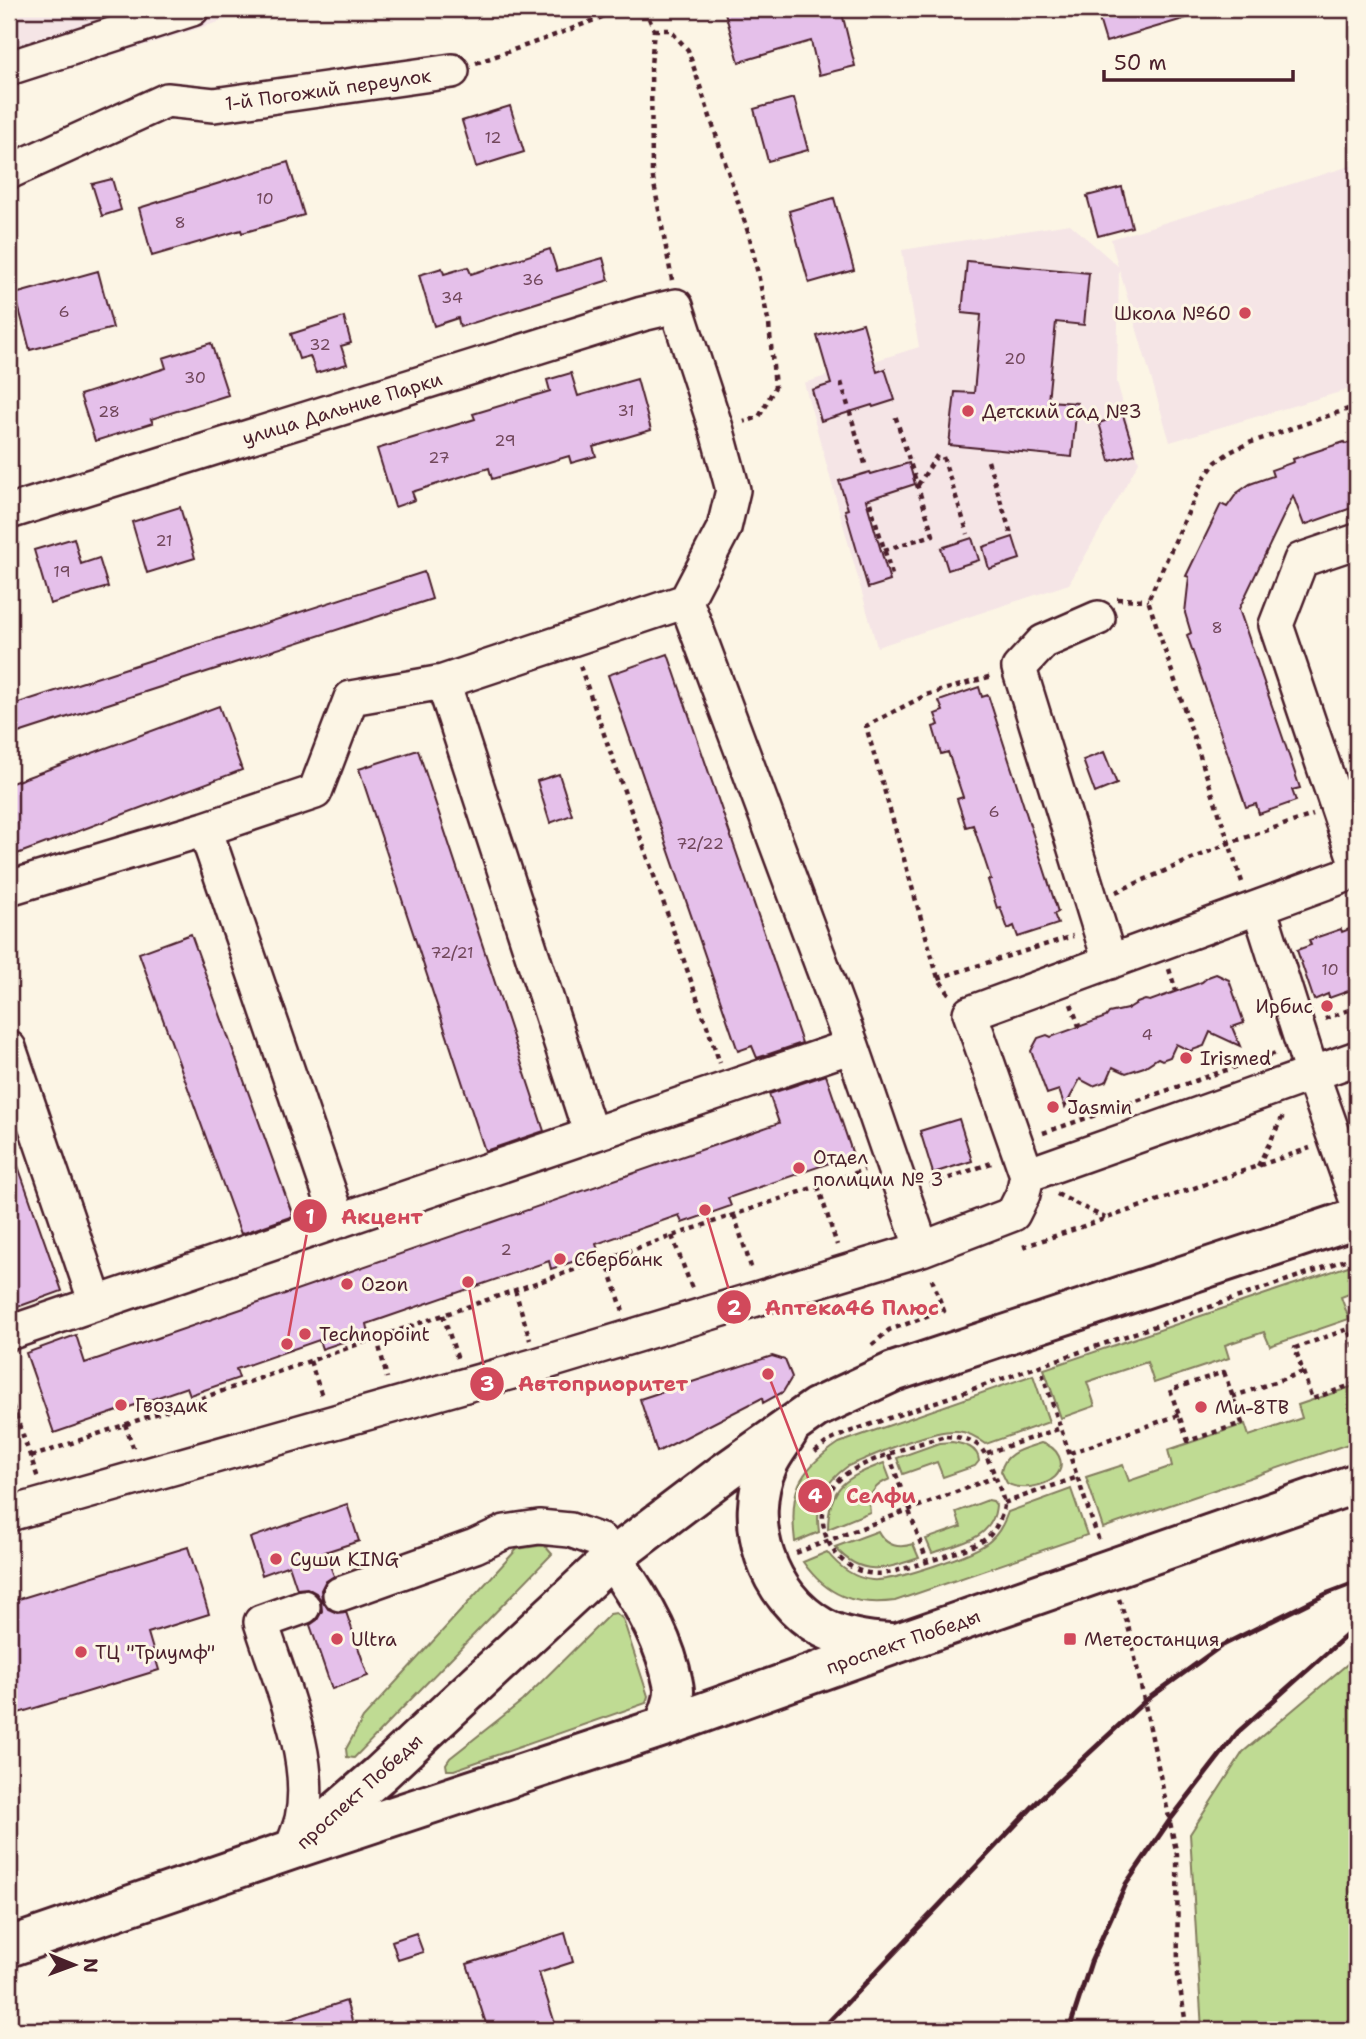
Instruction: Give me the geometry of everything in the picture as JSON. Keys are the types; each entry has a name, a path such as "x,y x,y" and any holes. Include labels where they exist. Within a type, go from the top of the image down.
{"main road":[{"name":"проспект Победы","path":"291,1850 379,1775 612,1558 724,1473 816,1408 894,1372 1357,1218"},
{"path":"816,1408 788,1432 768,1464 758,1501 759,1538 771,1574 793,1605 823,1628 858,1641 895,1644"},
{"name":"проспект Победы","path":"291,1850 663,1727 1357,1483"},
{"path":"612,1558 642,1603 669,1667 675,1690 663,1727"},
{"path":"9,1947 291,1850"}],"street":[{"path":"9,68 192,9"},
{"name":"1-й Погожий переулок","path":"9,172 167,100 214,105 452,71"},
{"path":"9,888 205,829 315,792 351,698 443,682 686,601 724,528 733,490 717,431 676,306"},
{"name":"улица Дальние Парки","path":"9,512 628,318 676,306"},
{"path":"1357,541 1301,560 1276,625 1357,865"},
{"path":"686,601 852,1046 922,1249"},
{"path":"1098,618 1043,642 1019,668 1110,962"},
{"path":"443,682 591,1135"},
{"path":"205,829 339,1221"},
{"path":"9,1514 702,1316 922,1249 1013,1214 1023,1194 1027,1175 970,1013 1357,871"},
{"path":"1255,909 1357,1201"},
{"path":"9,1333 852,1046"},
{"path":"9,1048 96,1303"},
{"path":"1027,1175 1357,1058"},
{"path":"340,1594 475,1546 505,1532 539,1527 570,1530 601,1541 612,1558"},
{"path":"291,1850 302,1818 302,1761 296,1732 261,1622 303,1607"}],"path":[{"path":"452,71 623,9"},
{"path":"645,9 654,30 651,66 652,173 676,306"},
{"path":"654,30 670,30 688,50 750,238 769,324 775,387 759,418 717,431"},
{"path":"841,382 866,467"},
{"path":"1255,909 1229,843 1148,600 1204,478 1216,462 1249,443 1357,406"},
{"path":"884,550 933,535 895,415"},
{"path":"917,485 941,455 968,534"},
{"path":"988,461 1011,534"},
{"path":"870,503 893,578"},
{"path":"570,638 728,1088"},
{"path":"970,1013 954,1001 938,978 866,726 926,695 1019,668"},
{"path":"938,978 1097,915 1135,882 1229,843 1338,807"},
{"path":"1023,1247 1336,1140"},
{"path":"31,1457 891,1161"},
{"path":"1027,1175 1106,1219"},
{"path":"818,1186 846,1272"},
{"path":"734,1215 761,1298"},
{"path":"672,1236 702,1316"},
{"path":"863,1353 889,1330 944,1311 922,1249"},
{"path":"811,1455 827,1442 846,1433 1357,1256"},
{"path":"606,1259 631,1337"},
{"path":"515,1290 537,1365"},
{"path":"443,1315 467,1385"},
{"path":"1026,1327 1098,1539 1086,1543"},
{"path":"1357,1354 1348,1329 1295,1348 1312,1399 1357,1383"},
{"path":"377,1338 395,1405"},
{"path":"310,1360 331,1423"},
{"path":"1224,1372 1232,1396 1242,1423 1188,1441 1170,1390 1224,1372"},
{"path":"1232,1396 1303,1372"},
{"path":"9,1396 47,1503"},
{"path":"1069,1453 1179,1415"},
{"path":"987,1453 1061,1428"},
{"path":"946,1436 963,1438 978,1444 987,1453 1004,1503 996,1527 987,1538 972,1546 883,1574 865,1573 849,1566 836,1555 827,1540 823,1523 824,1506 831,1490 842,1476 857,1467 946,1436"},
{"path":"889,1455 927,1561"},
{"path":"793,1554 995,1477"},
{"path":"1004,1503 1078,1478"},
{"path":"789,1546 796,1561"},
{"path":"1128,1625 1177,1855 1178,1976 1187,2030"}],"shaded area":[{"path":"9,9 260,9 9,88"},
{"name":"Детский сад №3","path":"1357,164 1357,387 1170,442 1119,269 1117,382 1139,462 1069,584 877,647 804,383 919,347 902,250 1070,224 1118,266 1111,239"}],"green space":[{"path":"1357,1263 1357,1291 1341,1297 1349,1319 1270,1346 1264,1332 1225,1345 1229,1358 1154,1383 1147,1362 1087,1382 1095,1406 1061,1418 1044,1369"},
{"path":"1033,1375 1049,1422 986,1444 961,1432 946,1431 903,1444 848,1466 832,1480 823,1494 818,1511 819,1532 795,1542 793,1509 799,1484 814,1463 839,1443"},
{"path":"1357,1385 1357,1441 1103,1528 1086,1477 1123,1465 1129,1481 1172,1466 1168,1450 1245,1424 1249,1436 1302,1418 1298,1405"},
{"path":"939,1443 966,1445 976,1452 979,1461 975,1466 943,1477 937,1462 903,1474 897,1458"},
{"path":"1041,1443 1052,1448 1059,1456 1061,1467 1055,1477 1031,1487 1018,1487 1007,1483 1001,1471 1007,1459 1016,1452"},
{"path":"884,1463 890,1479 873,1491 870,1512 828,1529 829,1514 836,1492 850,1478"},
{"path":"1071,1489 1087,1535 895,1601 867,1602 843,1596 822,1583 803,1562 827,1552 847,1571 859,1577 872,1580 897,1577 983,1546 996,1534 1008,1512"},
{"path":"988,1500 996,1505 994,1516 982,1533 964,1543 932,1553 926,1539 961,1527 956,1512"},
{"path":"878,1531 893,1545 913,1544 919,1558 885,1568 864,1567 845,1557 835,1547"},
{"path":"544,1545 552,1554 354,1758 347,1757 346,1749 363,1718 517,1549"},
{"path":"616,1613 623,1619 648,1696 646,1703 454,1770 447,1770 446,1764 450,1758 522,1701 610,1614"},
{"path":"1357,1656 1357,2030 1202,2030 1190,1834 1243,1752"}],"building":[{"path":"724,9 841,9 855,66 819,75 811,41 739,62"},
{"path":"1133,9 1199,9 1200,14 1106,42 1099,19"},
{"path":"794,98 808,150 768,161 754,109"},
{"path":"510,106 524,152 476,167 462,121"},
{"path":"288,162 304,215 152,256 139,208"},
{"path":"112,179 121,210 102,216 92,184"},
{"path":"1122,187 1132,227 1098,236 1087,196"},
{"path":"834,198 854,270 809,283 789,211"},
{"path":"550,249 557,271 603,258 609,280 460,327 458,318 434,326 419,275 442,268 444,274 468,267 471,274"},
{"path":"967,261 1089,273 1084,325 1056,322 1048,401 1077,403 1072,457 949,445 955,392 974,393 981,315 962,313"},
{"path":"98,271 113,328 30,350 15,294"},
{"path":"344,317 351,343 341,346 347,364 316,373 310,356 299,359 291,334"},
{"path":"863,323 877,372 885,369 895,400 821,421 812,390 831,384 817,336"},
{"path":"211,343 228,395 151,419 153,423 95,441 80,395 166,368 163,358"},
{"path":"571,373 578,396 637,379 651,430 593,447 596,456 571,463 569,456 492,479 489,468 412,492 415,500 395,507 377,449 475,419 473,414 550,391 547,380"},
{"path":"1123,415 1135,454 1110,461 1099,423"},
{"path":"1357,440 1357,506 1304,525 1293,496 1239,609 1300,788 1292,790 1296,801 1259,814 1256,804 1246,807 1187,635 1191,633 1185,613 1189,577 1186,576 1221,504 1227,507 1237,493 1250,484 1273,476 1271,470 1294,462 1293,459"},
{"path":"909,463 915,484 866,500 890,581 868,588 839,481"},
{"path":"180,507 195,558 147,573 132,522"},
{"path":"1013,537 1020,559 989,569 983,547"},
{"path":"74,538 81,564 99,558 108,587 50,604 34,550"},
{"path":"972,538 979,560 948,570 941,548"},
{"path":"424,572 432,599 9,736 9,706"},
{"path":"668,654 802,1043 757,1058 752,1046 738,1051 608,675"},
{"path":"979,687 982,697 988,695 1058,912 1054,914 1058,924 1018,937 1014,926 1008,929 1000,907 997,908 988,880 991,879 973,825 966,827 957,799 963,797 948,752 941,754 933,727 939,725 935,714 943,711 939,701"},
{"path":"219,706 242,770 9,857 9,784"},
{"path":"418,750 544,1131 485,1151 359,769"},
{"path":"1104,752 1117,784 1095,793 1083,760"},
{"path":"559,774 572,815 550,823 537,781"},
{"path":"1357,926 1357,988 1329,998 1328,994 1314,1000 1297,950 1311,945 1309,940"},
{"path":"191,934 293,1216 241,1234 139,953"},
{"path":"1216,974 1229,980 1244,1023 1232,1027 1240,1046 1210,1032 1204,1046 1190,1051 1176,1044 1170,1057 1162,1060 1158,1058 1144,1067 1126,1073 1113,1067 1107,1081 1093,1086 1080,1079 1065,1107 1059,1090 1047,1094 1031,1051 1038,1038 1047,1035 1051,1037 1106,1017 1109,1013 1202,982"},
{"path":"826,1075 853,1155 728,1198 731,1206 682,1223 679,1215 596,1244 599,1253 551,1269 549,1261 367,1324 369,1333 322,1349 319,1340 236,1369 239,1378 190,1395 187,1387 54,1433 26,1353 76,1335 85,1363 779,1123 769,1094"},
{"path":"959,1119 972,1161 933,1173 920,1131"},
{"path":"9,1149 12,1149 62,1291 9,1310"},
{"path":"772,1356 785,1360 792,1377 783,1392 763,1403 762,1398 657,1452 640,1399"},
{"path":"347,1504 359,1541 325,1552 334,1576 325,1582 321,1590 322,1600 328,1609 337,1613 346,1612 368,1676 332,1689 310,1625 322,1611 321,1600 307,1588 297,1589 289,1565 262,1575 250,1538"},
{"name":"ТЦ \"Триумф\"","path":"188,1547 209,1614 148,1633 159,1670 9,1716 9,1602"},
{"path":"416,1933 423,1952 398,1960 392,1941"},
{"path":"565,1933 573,1962 539,1973 557,2030 488,2030 467,1964"},
{"path":"346,2001 355,2030 269,2030 268,2026"}],"railway":[{"path":"821,2030 1040,1799 1145,1701 1221,1646 1328,1593 1357,1582"},
{"path":"1069,2030 1091,1962 1126,1884 1170,1820 1238,1732 1357,1626"}],"place":[{"name":"Школа №60","path":"1245,313"},
{"name":"Детский сад №3","path":"968,411"},
{"name":"Ирбис","path":"1327,1006"},
{"name":"Irismed","path":"1186,1058"},
{"name":"Jasmin","path":"1053,1107"},
{"name":"Отдел полиции № 3","path":"799,1168"},
{"name":"Аптека46 Плюс","path":"705,1210"},
{"name":"Сбербанк","path":"560,1259"},
{"name":"Автоприоритет","path":"468,1282"},
{"name":"Ozon","path":"347,1284"},
{"name":"Technopoint","path":"305,1334"},
{"name":"Акцент","path":"287,1344"},
{"name":"Селфи","path":"768,1374"},
{"name":"Гвоздик","path":"121,1405"},
{"name":"Ми-8ТВ","path":"1201,1407"},
{"name":"Суши KING","path":"276,1559"},
{"name":"Ultra","path":"337,1639"},
{"name":"Метеостанция","path":"1070,1639"},
{"name":"ТЦ \"Триумф\"","path":"81,1652"}]}
